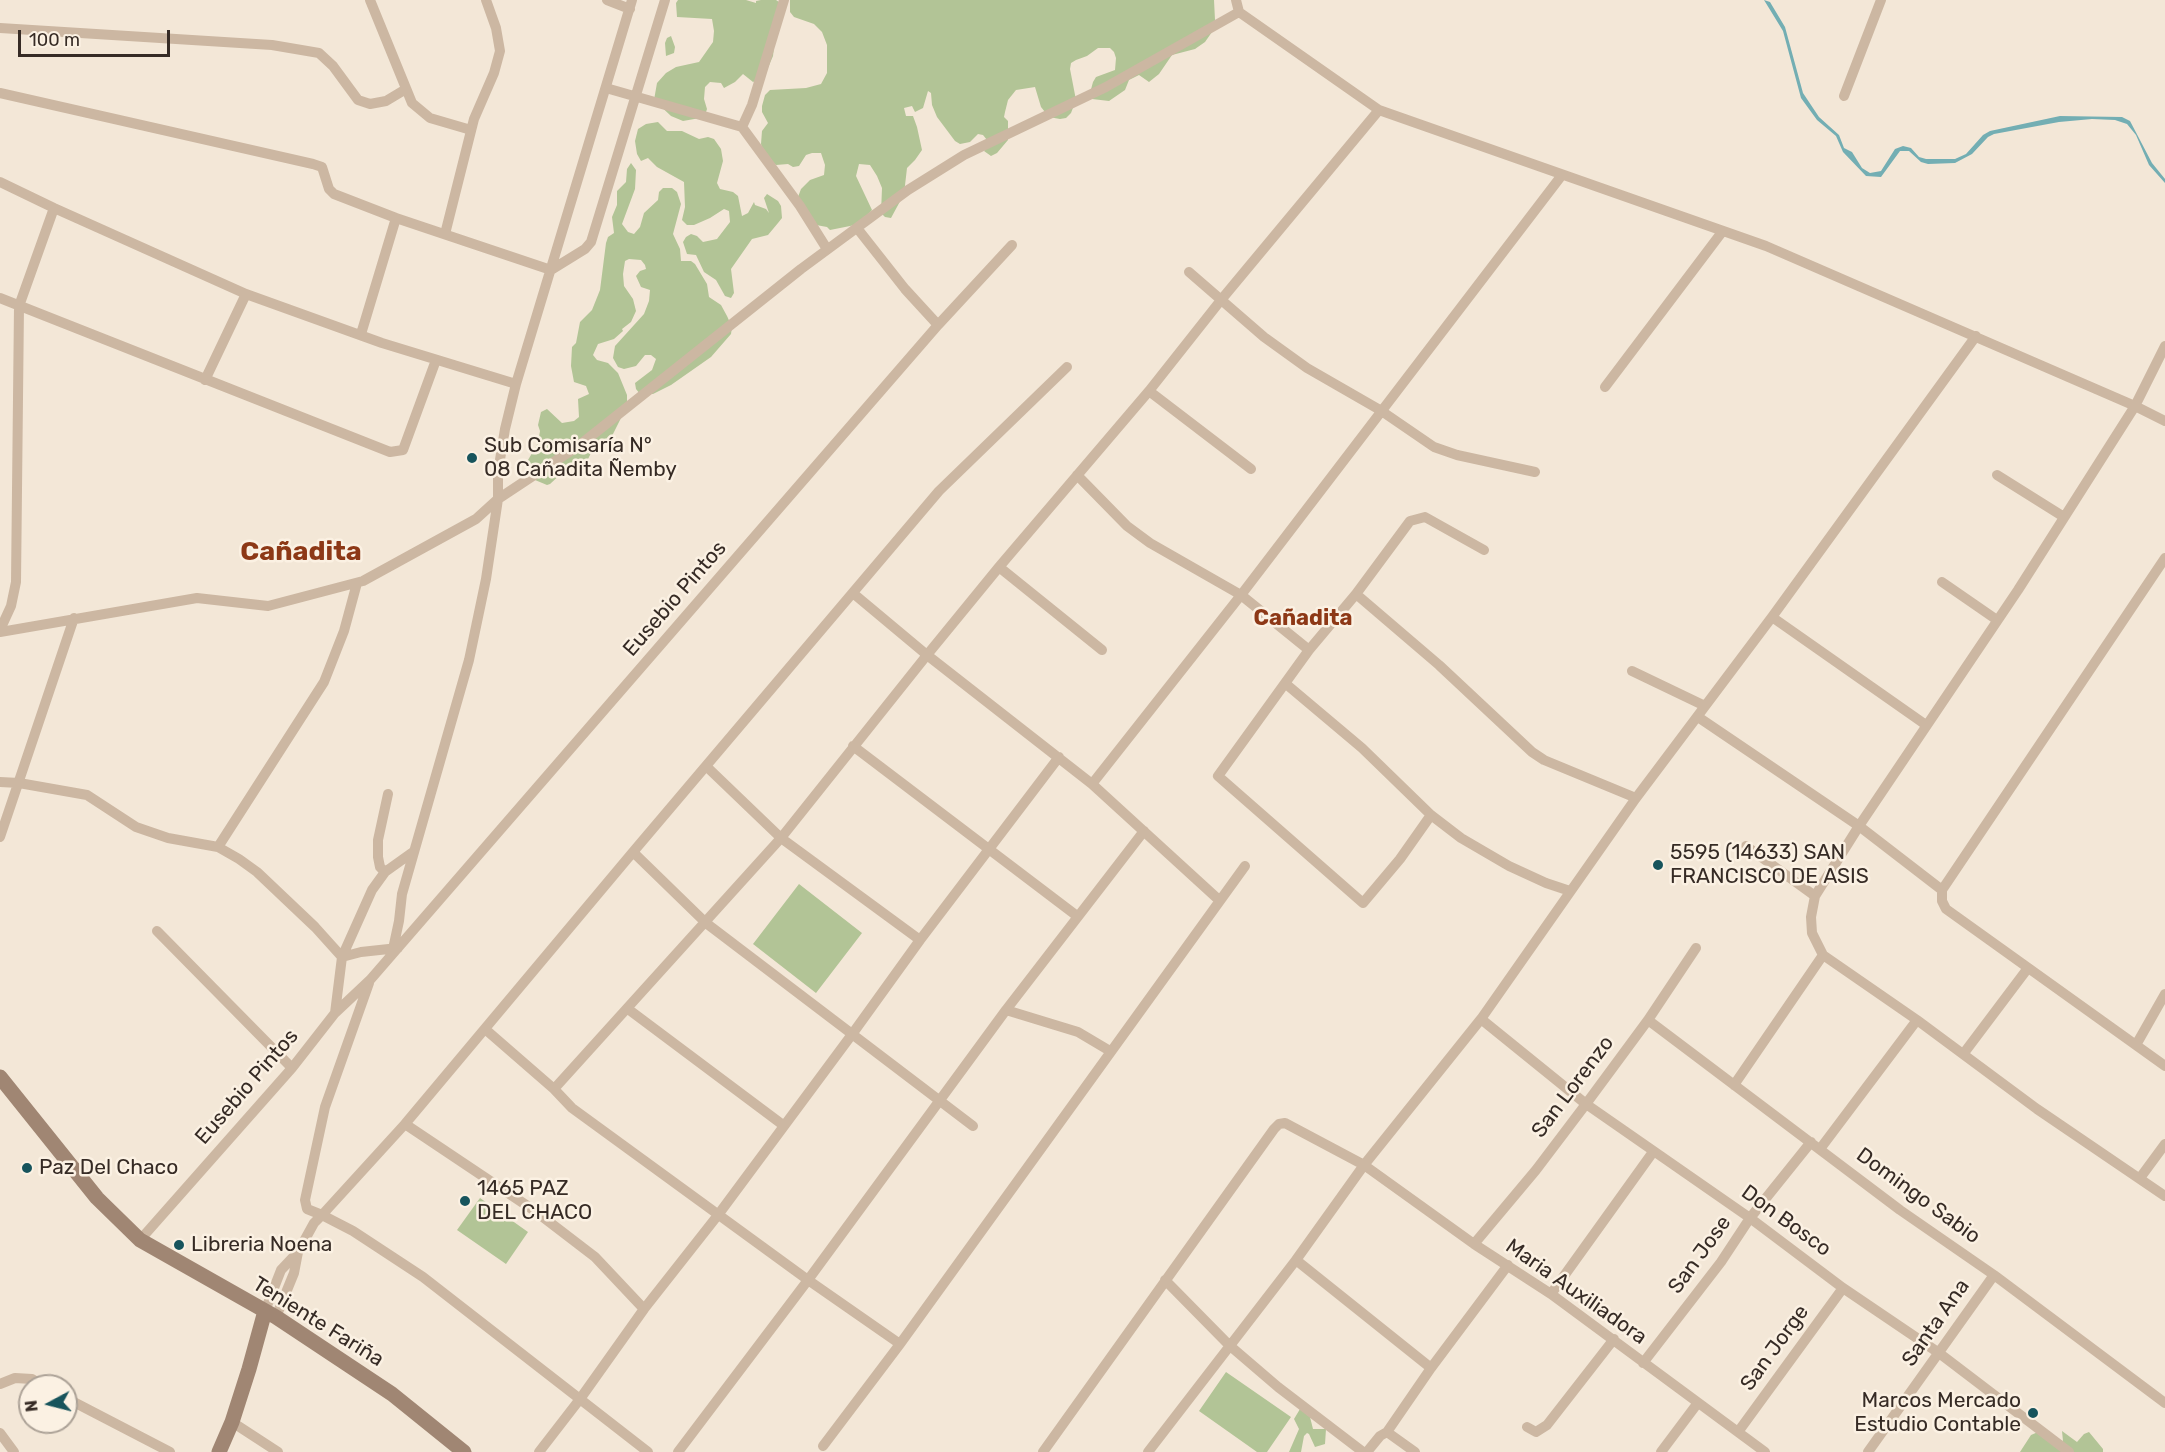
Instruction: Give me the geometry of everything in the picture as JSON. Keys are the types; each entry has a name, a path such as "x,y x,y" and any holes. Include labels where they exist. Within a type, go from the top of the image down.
{"street":[{"path":"370,0 412,103 430,118 471,130"},
{"path":"445,234 474,119 494,73 500,51 496,28 486,0"},
{"path":"342,957 395,948 402,894 468,660 486,579 498,499 498,472 516,384 631,4 607,0"},
{"path":"551,270 589,246 591,242 665,0"},
{"path":"742,127 752,105 784,0"},
{"path":"1236,0 1239,12 1379,110 1766,246 1976,336 2165,421"},
{"path":"1844,96 1881,0"},
{"path":"0,631 197,598 268,606 357,583 476,519 498,499 581,444 827,249 908,190 964,154 1106,87 1239,12"},
{"path":"0,28 272,45 319,54 333,66 358,100 370,104 386,101 406,89"},
{"path":"606,88 742,127 800,206 827,249"},
{"path":"0,93 313,164 322,167 327,178 328,189 334,194 396,218 551,270"},
{"path":"554,1089 782,838 853,746 999,567 1149,391 1221,300 1379,110"},
{"path":"1092,784 1241,595 1380,410 1562,175"},
{"path":"0,182 246,294 436,360 516,384"},
{"path":"0,631 15,594 19,306 54,208"},
{"path":"361,334 396,218"},
{"path":"857,228 938,325"},
{"path":"1605,387 1722,232"},
{"name":"Eusebio Pintos","path":"140,1240 292,1068 335,1013 370,980 395,948 938,325 1012,245"},
{"path":"1189,272 1264,337 1307,368 1380,410 1434,447 1444,452 1535,472"},
{"path":"206,380 246,294"},
{"path":"0,298 396,453 402,450 436,360"},
{"path":"1148,1452 1296,1260 1364,1165 1481,1019 1636,798 1772,617 1976,336"},
{"path":"2165,346 2135,406 1815,896 1811,917 1812,933 1823,955 2165,1196"},
{"path":"219,1452 270,1314 281,1270 298,1252 314,1223 405,1124 939,492 1067,367"},
{"path":"1149,391 1251,469"},
{"path":"1077,475 1127,526 1150,543 1241,595 1309,650"},
{"path":"1996,475 2064,517"},
{"path":"1431,815 1400,859 1363,903 1218,776 1309,650 1356,594 1410,521 1425,517 1484,550"},
{"path":"2165,558 1942,890 1942,901 1946,909 2165,1066"},
{"path":"999,567 1102,650"},
{"path":"1942,582 1997,620"},
{"path":"218,848 324,682 344,631 357,583"},
{"path":"854,594 927,655 1092,784 1219,900"},
{"path":"1356,594 1439,665 1532,752 1544,760 1636,798"},
{"path":"1772,617 1926,725"},
{"path":"0,837 74,618"},
{"path":"1632,671 1705,706"},
{"path":"1286,684 1362,748 1431,815 1461,838 1509,866 1570,891"},
{"path":"1698,717 1859,826 1942,890"},
{"path":"853,746 1077,916"},
{"path":"539,1452 644,1309 854,1034 920,940 1059,757"},
{"path":"707,767 782,838 920,940"},
{"path":"0,782 19,783 87,795 143,830 168,838 218,848 257,872 315,927 342,957"},
{"path":"385,872 380,867 378,840 388,794"},
{"path":"678,1452 808,1280 1006,1010 1144,831"},
{"path":"1746,846 1815,896"},
{"path":"335,1013 342,957 362,910 372,890 385,872 413,852"},
{"path":"633,852 706,922 973,1126"},
{"path":"823,1446 900,1344 1245,866"},
{"path":"157,931 292,1068"},
{"name":"San Lorenzo","path":"1474,1244 1536,1170 1586,1104 1648,1020 1696,948"},
{"path":"1734,1085 1823,955"},
{"path":"1964,1053 2028,968"},
{"path":"370,980 326,1107 305,1200 307,1209 353,1231 423,1277 648,1452"},
{"path":"2136,1045 2165,993"},
{"path":"628,1008 783,1125"},
{"path":"1006,1010 1078,1032 1110,1051"},
{"name":"Don Bosco","path":"1481,1019 1586,1104 1939,1353 2069,1452"},
{"name":"Domingo Sabio","path":"1648,1020 1900,1210 1995,1275 2165,1403"},
{"name":"San Jose","path":"1643,1363 1721,1262 1750,1218 1816,1146 1917,1020"},
{"path":"485,1029 554,1089 572,1108 900,1344"},
{"name":"Teniente Fariña","path":"0,1077 97,1198 140,1240 270,1314 392,1394 465,1452"},
{"name":"Maria Auxiliadora","path":"1165,1281 1279,1124 1285,1123 1364,1165 1474,1244 1551,1294 1765,1452"},
{"path":"405,1124 534,1211 595,1257 644,1309"},
{"path":"2140,1178 2165,1144"},
{"path":"1551,1294 1653,1152"},
{"path":"1296,1260 1431,1368"},
{"path":"1043,1452 1165,1281 1229,1346 1278,1387 1365,1452 1380,1436 1388,1432 1431,1368 1508,1265"},
{"name":"Santa Ana","path":"1868,1452 1995,1275"},
{"name":"San Jorge","path":"1738,1432 1844,1288"},
{"path":"1527,1427 1536,1432 1547,1425 1614,1340"},
{"path":"0,1384 18,1378"},
{"path":"78,1404 170,1452"},
{"path":"1661,1452 1697,1404"},
{"path":"229,1452 232,1422"},
{"path":"232,1422 278,1452"},
{"path":"1388,1432 1415,1452"},
{"path":"0,1433 14,1452"}],"green space":[{"path":"678,0 746,0 756,3 761,0 776,0 779,2 773,56 764,77 753,82 743,74 724,88 721,83 710,82 705,87 704,99 707,109 705,115 683,121 671,116 654,100 657,83 666,73 676,67 699,62 713,42 714,31 712,19 677,17 676,3"},
{"path":"790,0 1214,0 1215,20 1212,32 1205,42 1195,49 1172,55 1159,74 1149,82 1139,75 1129,80 1125,90 1109,101 1092,99 1090,93 1096,77 1115,70 1116,58 1110,48 1098,48 1071,63 1076,100 1071,113 1066,118 1049,117 1041,107 1035,87 1016,90 1008,100 1004,117 1008,121 1008,140 997,153 991,156 984,151 987,140 983,135 978,134 970,142 960,144 955,141 937,117 932,105 931,93 928,91 923,108 915,112 912,106 904,108 906,116 913,116 922,150 907,168 904,194 891,218 881,213 882,188 877,176 870,165 859,164 856,176 872,210 855,225 830,230 827,227 816,225 798,197 801,189 810,180 824,175 825,165 821,153 806,155 799,166 776,165 765,156 761,144 762,131 768,123 762,112 765,95 770,90 806,88 821,84 827,73 827,45 822,32 814,24 794,17 790,12"},
{"path":"671,36 675,47 674,53 666,56 665,43"},
{"path":"658,122 667,131 682,131 699,139 708,137 714,139 721,149 723,161 717,183 720,189 733,192 738,196 742,216 748,213 754,202 755,205 766,209 769,213 764,198 767,194 778,201 781,206 782,218 768,235 752,239 731,269 734,293 731,298 725,296 716,280 704,272 696,255 687,254 683,242 691,234 703,242 717,239 730,222 729,211 724,209 694,225 687,225 682,220 685,207 684,182 657,167 648,158 641,161 637,154 635,141 638,129 646,124"},
{"path":"631,163 636,170 635,189 622,224 628,232 634,234 640,227 644,213 658,200 659,192 663,188 672,188 677,192 681,204 673,234 680,249 681,261 691,261 695,264 707,284 709,297 721,305 727,316 732,327 731,334 711,357 671,385 653,394 640,394 635,383 652,370 656,359 651,355 645,355 636,366 624,369 618,367 613,358 615,346 644,314 649,301 650,290 641,287 636,276 640,271 646,269 645,265 641,260 625,261 624,286 633,299 636,311 631,322 622,329 623,331 614,339 598,344 593,355 597,360 608,363 618,373 627,395 627,406 609,442 600,450 591,453 588,459 576,464 547,485 535,480 528,466 528,460 538,443 541,412 547,409 562,423 574,421 579,417 578,399 589,394 586,386 574,382 571,366 572,347 576,343 580,322 592,310 600,290 606,243 608,237 614,233 612,217 617,205 617,191 626,182 627,169"},
{"path":"799,884 862,933 816,993 753,944"},
{"path":"480,1198 528,1232 506,1264 457,1230"},
{"path":"1226,1372 1291,1417 1267,1452 1257,1452 1199,1411"},
{"path":"1300,1409 1310,1417 1313,1429 1326,1429 1325,1444 1315,1447 1307,1433 1304,1436 1301,1452 1289,1452 1299,1429 1294,1419"},
{"path":"2062,1431 2077,1442 2089,1432 2103,1452 2020,1452 2031,1435 2038,1432 2063,1441"}],"water":[{"path":"1764,0 1770,2 1785,27 1803,93 1819,117 1839,135 1844,148 1852,152 1862,168 1870,173 1881,171 1895,149 1903,146 1911,148 1919,157 1926,159 1955,159 1966,154 1983,135 1990,131 2060,116 2122,117 2130,121 2152,163 2165,179 2165,183 2149,165 2136,135 2127,124 2115,120 2092,119 2059,122 1994,134 1988,137 1972,154 1955,163 1928,164 1921,162 1909,151 1900,151 1881,177 1866,176 1843,152 1836,136 1817,120 1801,98 1783,31"}],"place":[{"name":"Sub Comisaría N° 08 Cañadita Ñemby","path":"472,458"},
{"name":"5595 (14633) SAN FRANCISCO DE ASIS","path":"1658,865"},
{"name":"Paz Del Chaco","path":"27,1168"},
{"name":"1465 PAZ DEL CHACO","path":"465,1201"},
{"name":"Libreria Noena","path":"179,1245"},
{"name":"Marcos Mercado Estudio Contable","path":"2033,1413"}],"district":[{"name":"Cañadita","path":"301,552"},
{"name":"Cañadita","path":"1303,619"}]}
